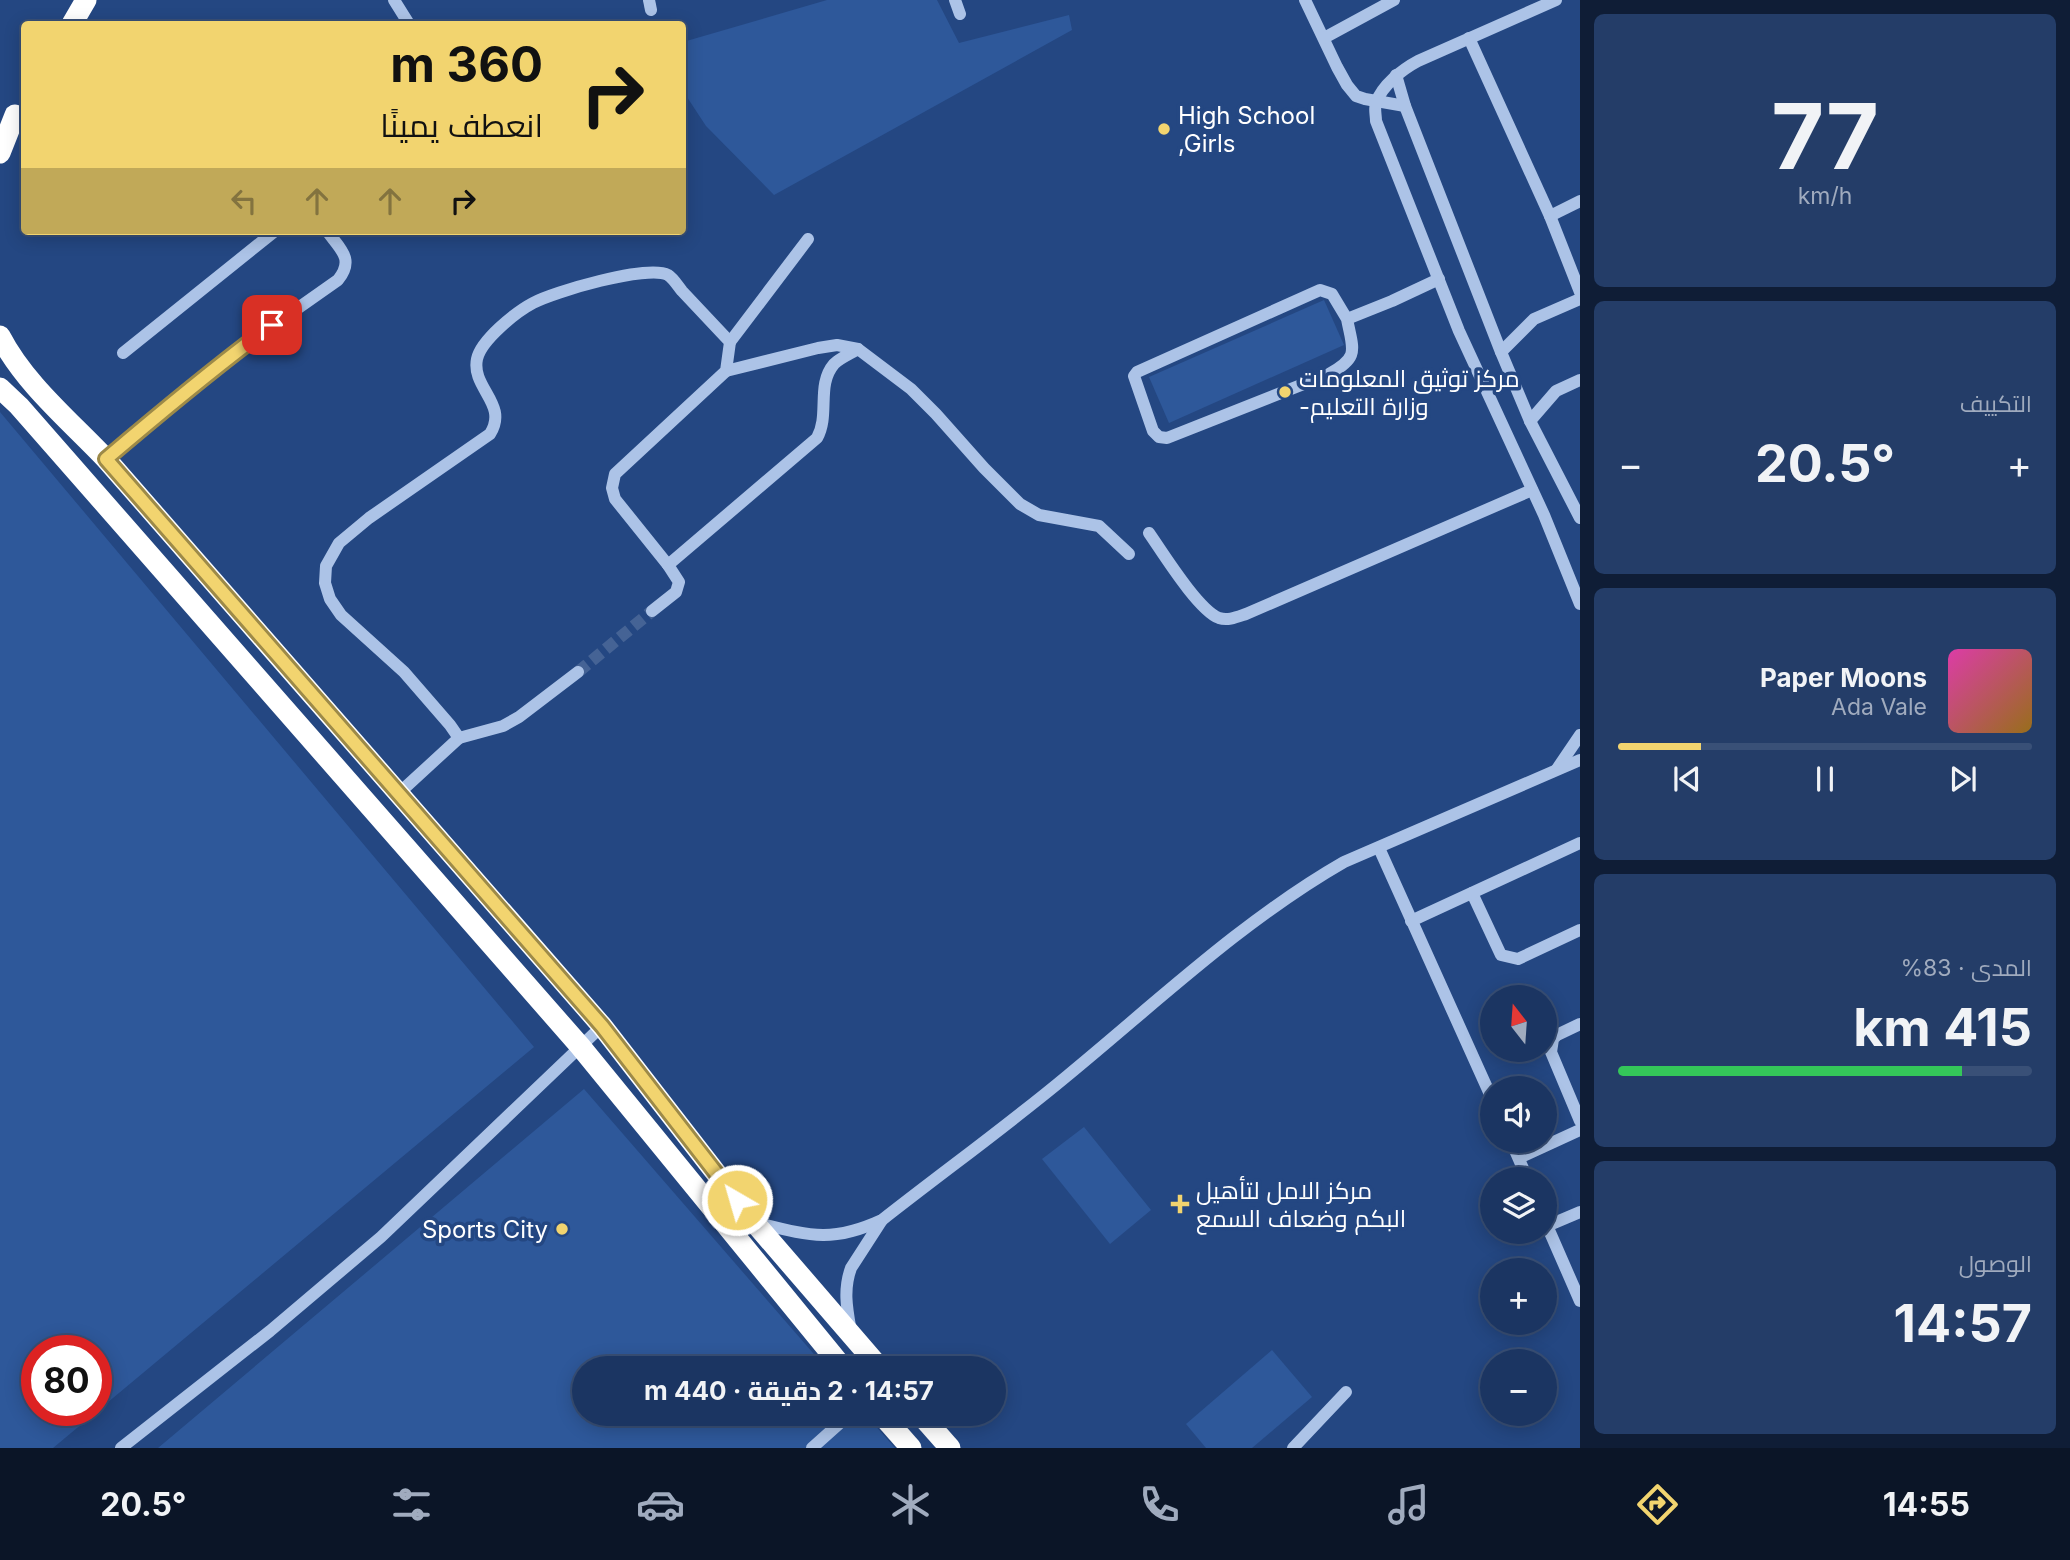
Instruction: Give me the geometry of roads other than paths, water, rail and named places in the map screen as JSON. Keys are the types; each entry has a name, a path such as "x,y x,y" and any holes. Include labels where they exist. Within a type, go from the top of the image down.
{"highway":[{"path":"74,21 86,0"},
{"path":"0,153 13,115"},
{"path":"0,336 27,378 106,459 602,1026 754,1222 869,1356"},
{"path":"0,388 28,416 580,1046 834,1356"},
{"path":"892,1426 911,1448"},
{"path":"931,1426 950,1448"}],"street":[{"path":"394,0 407,21"},
{"path":"956,0 960,14"},
{"path":"1305,0 1346,85 1356,96 1405,106"},
{"path":"1324,38 1394,0"},
{"path":"1556,0 1418,61 1396,75 1376,102 1376,121 1459,331 1532,490 1580,604"},
{"path":"1469,38 1550,216 1580,292"},
{"path":"1396,75 1405,106 1501,352 1530,421 1580,518"},
{"path":"1550,216 1580,201"},
{"path":"122,354 270,235"},
{"path":"106,459 237,351 338,280 345,271 346,261 330,235"},
{"path":"726,371 730,342 808,239"},
{"path":"459,738 404,672 341,615 330,599 325,583 326,566 339,543 369,518 490,434 497,424 496,413 478,373 477,360 482,348 494,334 532,303 565,290 626,276 650,272 668,275 730,342"},
{"path":"1348,319 1439,279"},
{"path":"1320,290 1332,294 1348,319 1353,350 1348,361 1339,369 1167,438 1159,437 1153,431 1134,376 1137,372 1320,290"},
{"path":"1501,352 1534,319 1580,299"},
{"path":"652,611 676,592 679,582 615,499 612,488 615,474 726,371 837,345 858,349 911,389 1020,504 1040,516 1099,526 1129,554"},
{"path":"668,565 817,438 822,429 826,377 836,362 858,349"},
{"path":"1530,421 1556,391 1580,380"},
{"path":"1149,533 1200,604 1219,618 1226,619 1246,614 1532,490"},
{"path":"398,794 459,738 503,726 519,718 578,671"},
{"path":"1557,769 1580,735"},
{"path":"754,1222 823,1236 847,1234 882,1220 1065,1079 1261,917 1313,880 1344,862 1580,760"},
{"path":"1411,921 1580,843"},
{"path":"1379,848 1482,1076"},
{"path":"1472,893 1502,955 1518,959 1580,930"},
{"path":"1580,1024 1557,1035 1553,1039 1551,1052 1580,1121"},
{"path":"121,1448 270,1331 381,1237 602,1026"},
{"path":"1519,1158 1580,1130"},
{"path":"1517,1153 1523,1167"},
{"path":"1557,1220 1580,1212"},
{"path":"851,1336 845,1298 848,1276 882,1220"},
{"path":"1555,1244 1580,1301"},
{"path":"1293,1448 1346,1392"},
{"path":"812,1448 837,1426"}],"tunnel":[{"path":"578,672 652,611"}],"place":[{"name":"High School ,Girls","path":"1164,129"},
{"name":"مركز توثيق المعلومات -وزارة التعليم","path":"1285,392"},
{"name":"مركز الامل لتأهيل البكم وضعاف السمع","path":"1180,1204"},
{"name":"Sports City","path":"562,1229"}]}
